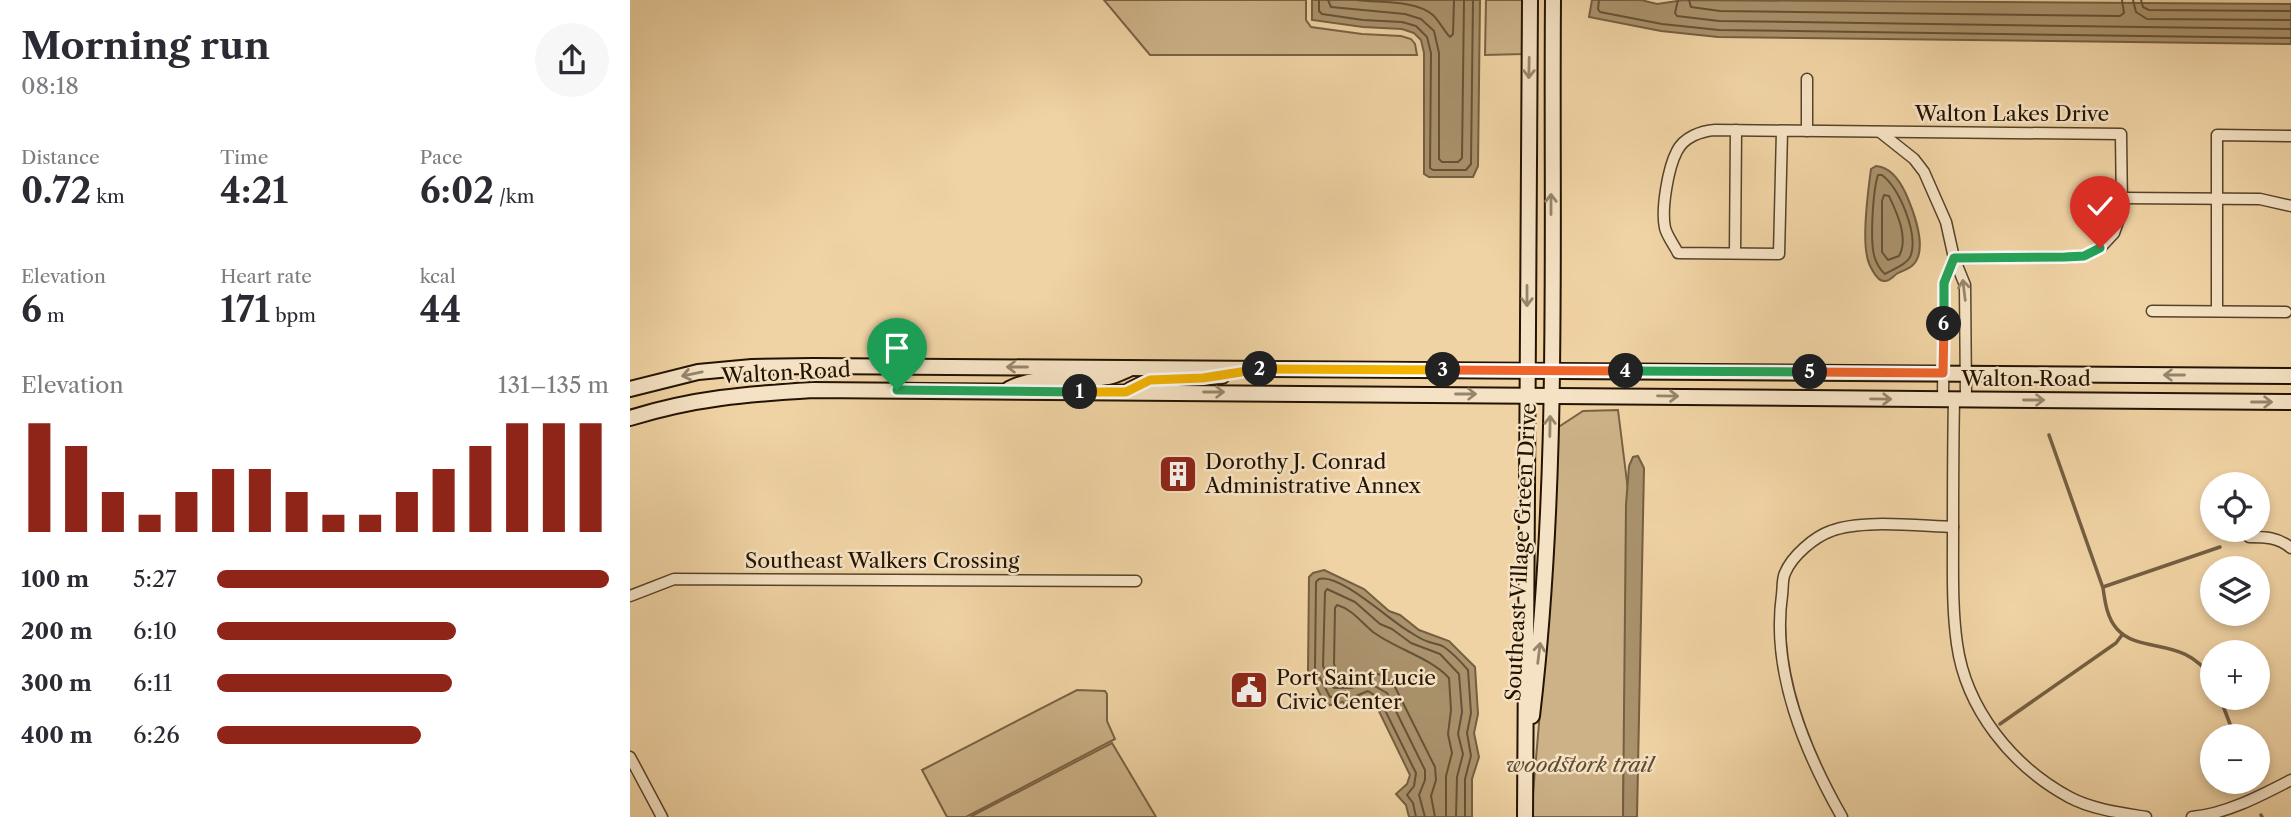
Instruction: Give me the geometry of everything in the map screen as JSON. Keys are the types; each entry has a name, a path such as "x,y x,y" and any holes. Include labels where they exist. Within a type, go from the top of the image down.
{"main road":[{"name":"Southeast Village Green Drive","path":"1525,817 1530,0"},
{"name":"Southeast Village Green Drive","path":"1525,770 1541,642 1547,531 1551,395 1553,0"},
{"name":"Walton Road","path":"630,389 698,373 752,367 1133,367 2291,376"},
{"path":"1005,391 1033,379 1110,377 1133,367"},
{"path":"1126,392 1150,380 1203,378 1258,369"},
{"name":"Walton Road","path":"630,418 668,406 730,395 813,390 2291,402"}],"street":[{"path":"1807,79 1807,131"},
{"path":"1735,253 1736,130"},
{"name":"Walton Lakes Drive","path":"1782,131 1780,254 1678,253 1665,228 1666,190 1677,150 1702,131 1736,130 2121,134 2122,211 2114,233 2100,248 2084,256 1954,258"},
{"name":"Walton Lakes Drive","path":"1880,132 1914,159 1924,172 1947,222 1954,258 1965,285 1966,373 1954,400"},
{"path":"2217,311 2217,135 2291,136"},
{"path":"2122,198 2260,199 2291,206"},
{"name":"Walton Lakes Drive","path":"1954,258 1944,283 1943,373 1954,400"},
{"path":"2152,310 2286,312"},
{"path":"1954,400 1953,603 1957,647 1968,687 1988,727 2025,767 2070,798 2114,812 2146,817"},
{"path":"1842,817 1808,750 1792,703 1783,661 1779,614 1785,574 1801,551 1828,532 1848,525 1953,527"},
{"path":"2270,536 2291,548"},
{"name":"Southeast Walkers Crossing","path":"630,596 674,579 1136,581"},
{"path":"630,757 662,817"},
{"path":"2192,817 2207,816 2260,796 2291,780"}],"green space":[{"path":"1104,0 1306,0 1306,20 1311,27 1401,36 1411,39 1417,55 1150,55"},
{"path":"1486,0 1523,0 1523,54 1485,55"},
{"name":"woodstork trail","path":"1618,410 1628,490 1623,817 1531,817 1554,548 1557,428 1583,411"},
{"path":"1077,690 1105,691 1107,721 1115,739 966,817 947,817 922,770"},
{"path":"1112,743 1156,817 970,817"}],"water":[{"path":"1312,0 1480,0 1478,166 1473,177 1429,177 1424,174 1424,53 1421,40 1414,33 1402,29 1312,20"},
{"path":"1592,0 1641,0 1657,4 1684,0 2291,4 2291,44 1718,37 1661,31 1589,17"},
{"path":"1876,166 1891,172 1901,184 1914,216 1920,242 1914,264 1886,281 1878,278 1873,271 1868,259 1865,236 1871,169"},
{"path":"1638,456 1644,468 1637,817 1623,817 1626,505 1629,466 1633,457"},
{"path":"1324,570 1364,589 1389,611 1400,615 1419,630 1449,641 1475,667 1478,714 1474,733 1479,757 1472,779 1472,817 1409,817 1406,805 1396,794 1407,784 1410,775 1374,701 1368,698 1347,708 1343,702 1326,706 1308,670 1309,577"}],"waterway":[{"path":"2049,435 2114,625 2127,637 2176,651 2200,664"},
{"path":"2103,587 2220,547"},
{"path":"2000,724 2116,643 2122,635"},
{"path":"2225,710 2230,724"}],"place":[{"name":"Dorothy J. Conrad Administrative Annex","path":"1178,474"},
{"name":"Port Saint Lucie Civic Center","path":"1249,690"}],"route":[{"path":"897,390 1126,392 1150,380 1233,375 1258,369 1943,373 1944,283 1954,258 2084,256 2100,248"}]}
